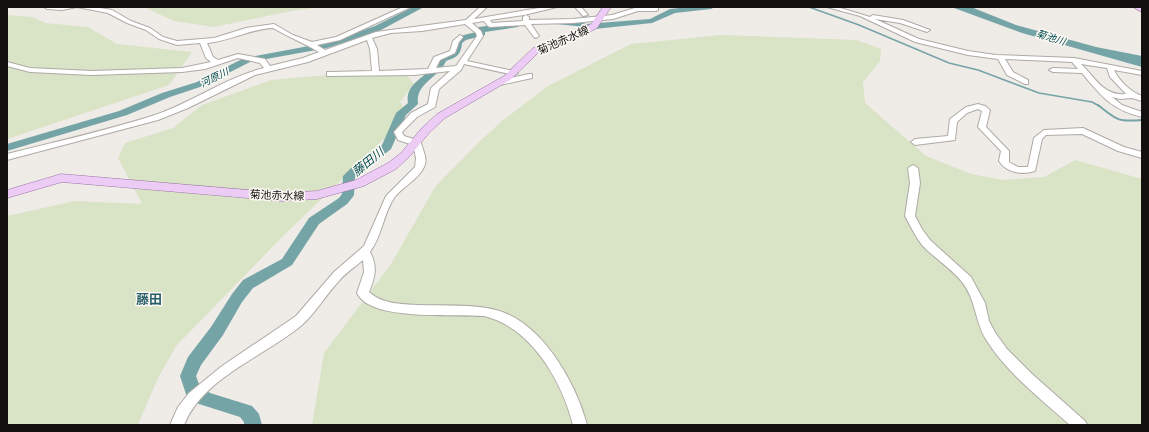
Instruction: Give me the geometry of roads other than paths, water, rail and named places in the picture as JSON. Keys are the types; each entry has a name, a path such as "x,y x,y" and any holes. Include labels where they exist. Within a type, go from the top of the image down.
{"main road":[{"name":"菊池赤水線","path":"7,194 61,178 283,197 317,195 338,190 360,183 392,166 417,143 425,131 441,116 500,83 514,73 536,50 588,30 596,24 607,7"},
{"path":"1137,7 1142,10"}],"street":[{"path":"47,7 74,7"},
{"path":"80,7 110,12 129,22 148,29 161,38 177,43 222,38 246,30 274,26 311,44 323,52"},
{"path":"311,44 338,39 408,7"},
{"path":"7,157 156,118 185,106 243,77 305,60 323,52 391,30 422,29 554,7"},
{"path":"578,7 585,15"},
{"path":"830,7 867,18 917,41 968,53 1000,57 1074,60 1137,77 1141,75 1141,73"},
{"path":"641,8 640,13 645,16"},
{"path":"490,25 540,21 573,21 613,17 641,8 656,8"},
{"path":"468,22 482,9 492,13"},
{"path":"525,13 526,22 536,36"},
{"path":"867,18 901,21 927,30"},
{"path":"486,19 490,25 496,29 496,34"},
{"path":"177,425 179,417 190,402 206,386 294,324 314,305 337,276 365,252 371,244 391,196 419,170 422,164 417,143 401,138 398,132 414,115 432,105 432,94 435,88 461,65 469,54 480,36 479,32 468,22"},
{"path":"368,37 374,48 374,68 376,73"},
{"path":"431,71 437,59 450,55 454,50 456,41 460,37"},
{"path":"203,41 210,58 217,62"},
{"path":"454,50 469,54"},
{"path":"7,64 30,70 92,73 182,70 202,67 238,56 262,61 268,69"},
{"path":"1000,57 1010,73 1025,82"},
{"path":"1074,60 1115,104 1135,115"},
{"path":"330,74 414,73 461,65 514,73"},
{"path":"1054,70 1083,71"},
{"path":"1111,71 1130,94 1142,99"},
{"path":"500,83 529,76"},
{"path":"1104,93 1120,97 1130,96 1130,94"},
{"path":"915,142 952,138 951,127 953,120 974,106 979,106 986,110 982,126 1005,151 1003,161 1013,169 1024,171 1032,169 1038,138 1044,133 1083,131 1121,149 1142,155"},
{"path":"913,168 915,183 910,216 918,230 926,242 967,280 979,303 985,326 991,337 1003,352 1027,378 1080,425"},
{"path":"365,252 369,260 370,274 363,292 366,298 376,303 398,308 436,311 478,310 496,315 518,327 544,354 555,368 570,393 580,425"}],"water":[{"name":"菊池川","path":"920,7 971,7 1016,25 1096,47 1142,56 1142,67 1022,33 954,8"}],"waterway":[{"name":"河原川","path":"7,148 123,113 166,95 200,84 247,60 327,45 361,34 378,28 401,15 420,7"},
{"name":"藤田川","path":"556,22 578,24 585,27 652,21 673,11 711,7"},
{"path":"809,7 859,25 949,63 978,70 1039,93 1092,102 1099,106"},
{"name":"藤田川","path":"253,425 253,420 246,411 205,399 193,392 188,376 194,362 217,331 237,298 248,284 287,262 314,221 343,201 348,195 349,176 387,147 401,113 413,104 412,98 415,88 437,69 442,59 454,55 457,51 458,42 463,38 482,33 479,30 515,25"},
{"path":"1098,105 1118,119 1127,121 1142,120"}],"district":[{"name":"藤田","path":"149,299"}]}
